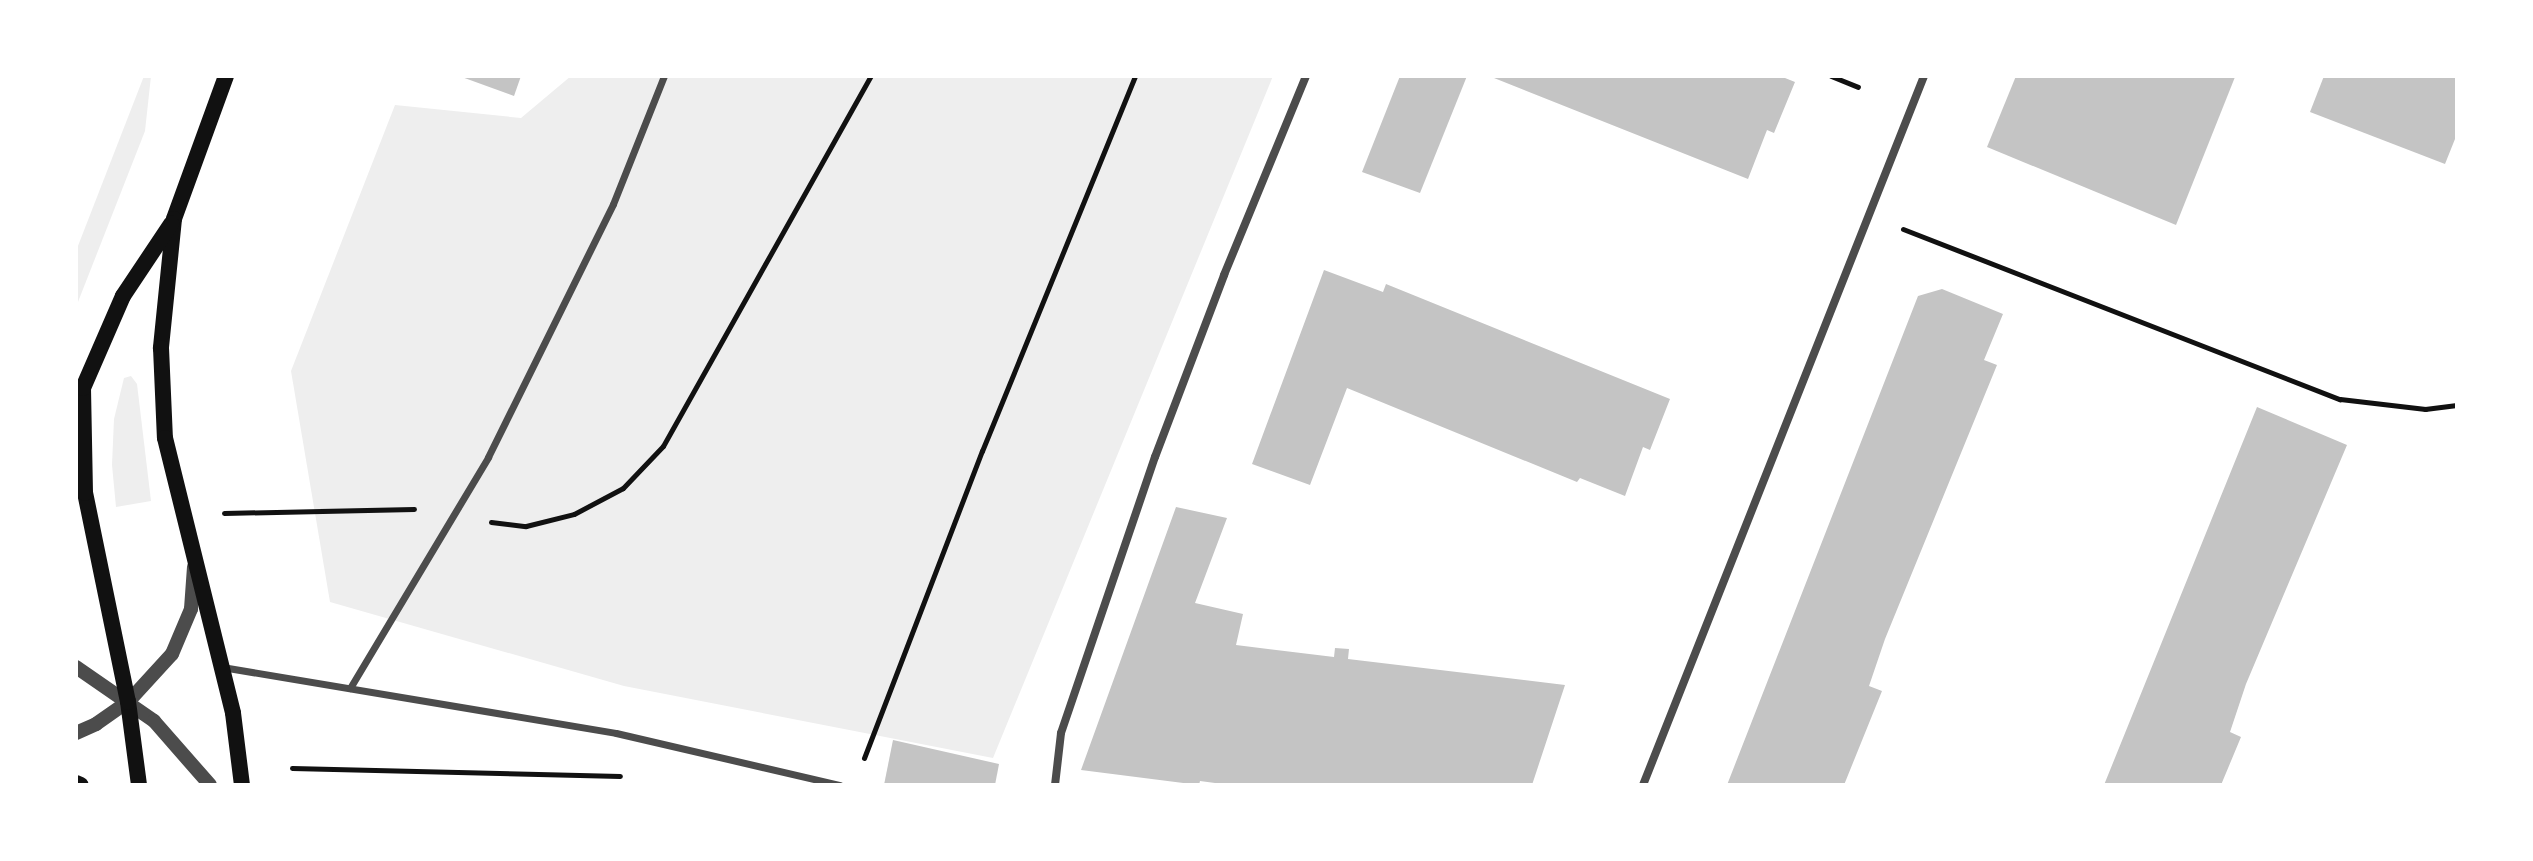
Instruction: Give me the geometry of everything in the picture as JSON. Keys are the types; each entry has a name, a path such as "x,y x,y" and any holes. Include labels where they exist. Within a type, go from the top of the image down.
{"main road":[{"path":"139,785 128,702 85,493 80,395 123,296 174,219 226,76"},
{"path":"174,219 161,348 165,438 233,713 242,785"}],"street":[{"path":"350,688 488,457 606,218 664,76"},
{"path":"1055,785 1061,733 1155,457 1224,275 1306,76"},
{"path":"1643,785 1924,76"},
{"path":"76,733 96,724 128,702 155,675 182,633 191,609 194,563"},
{"path":"76,667 128,702 179,746 210,785"},
{"path":"222,667 616,733 840,785"}],"path":[{"path":"231,513 419,508 450,517 526,526 574,514 623,488 663,446 871,76"},
{"path":"859,770 982,451 1135,76"},
{"path":"1831,76 1858,87"},
{"path":"1900,228 2340,399 2425,409 2457,405"},
{"path":"292,768 624,776"}],"shaded area":[{"path":"144,76 151,76 145,131 76,307 76,251"},
{"path":"571,76 1273,76 993,758 624,686 330,602 291,371 395,105 521,118"},
{"path":"131,376 137,384 151,501 116,507 112,465 114,419 124,378"}],"building":[{"path":"459,76 521,76 514,96"},
{"path":"1400,76 1467,76 1420,193 1362,172"},
{"path":"1489,76 1780,76 1795,82 1774,133 1767,130 1748,179"},
{"path":"2016,76 2235,77 2176,225 1987,147"},
{"path":"2324,76 2457,76 2457,134 2445,164 2310,112"},
{"path":"1324,270 1383,292 1386,284 1670,399 1650,450 1643,447 1625,496 1580,478 1577,482 1347,388 1310,485 1252,464"},
{"path":"1942,289 2003,314 1984,360 1997,365 1885,639 1869,686 1882,691 1844,785 1727,785 1918,296"},
{"path":"2257,407 2347,445 2246,684 2230,732 2241,737 2221,785 2104,785"},
{"path":"1176,507 1227,518 1195,603 1243,614 1236,645 1334,657 1335,648 1349,649 1348,659 1565,685 1532,785 1230,785 1200,781 1199,785 1081,770"},
{"path":"893,740 999,764 995,785 884,785"}]}
